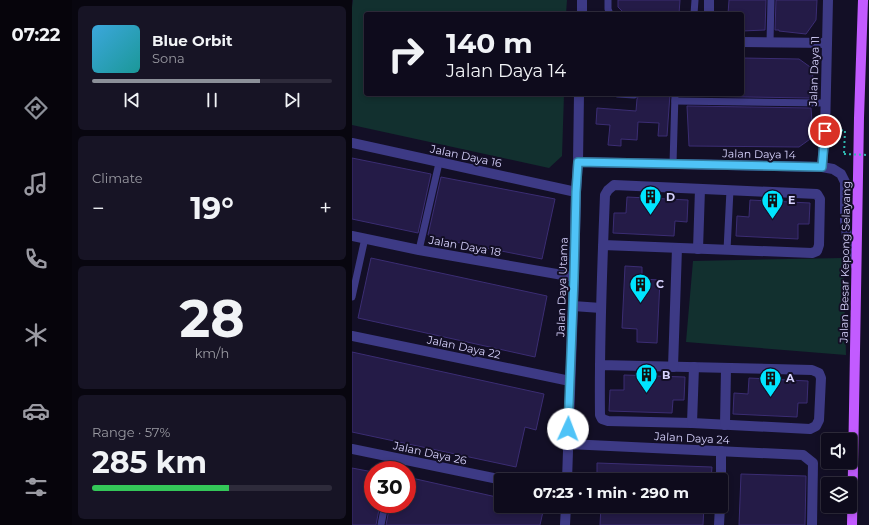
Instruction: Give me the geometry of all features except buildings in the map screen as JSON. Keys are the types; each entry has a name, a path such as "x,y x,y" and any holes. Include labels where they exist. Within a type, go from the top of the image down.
{"main road":[{"name":"Jalan Besar Kepong Selayang","path":"852,525 859,126 863,0"}],"street":[{"path":"582,0 582,12"},
{"path":"709,0 709,12"},
{"name":"Jalan Daya 11","path":"822,167 825,131 828,0"},
{"path":"744,42 827,43"},
{"name":"Jalan Daya Utama","path":"567,473 579,96"},
{"name":"Jalan Daya 16","path":"352,143 576,192"},
{"name":"Jalan Daya 14","path":"578,162 822,167 833,169 841,174 845,182 845,222 848,244 857,268"},
{"path":"600,365 812,370 819,373 822,378 819,420 816,426 810,429 608,422 602,419 600,415 600,365 601,308 603,245 605,195 608,190 614,185 817,194 820,199 819,245 816,251 812,254 603,245"},
{"path":"698,249 700,189"},
{"name":"Jalan Daya 18","path":"352,236 419,250 574,277"},
{"path":"673,367 677,248"},
{"path":"573,306 601,308"},
{"name":"Jalan Daya 22","path":"352,336 570,381"},
{"path":"692,424 694,367"},
{"path":"725,425 726,368"},
{"name":"Jalan Daya 24","path":"568,444 803,456 813,463 812,525"},
{"name":"Jalan Daya 26","path":"352,449 494,478"},
{"path":"720,473 722,451"},
{"path":"565,525 566,513"},
{"path":"719,525 720,513"}],"lane":[{"path":"608,0 609,12"},
{"path":"694,12 695,0"},
{"path":"770,42 771,0"},
{"path":"673,164 675,97 826,103"},
{"path":"419,250 439,163"},
{"path":"727,250 730,190"},
{"path":"352,298 365,238"},
{"path":"381,525 383,513"}],"path":[{"path":"835,131 845,130 844,154 869,155"}],"green space":[{"path":"353,0 567,0 566,12 364,12 364,96 564,96 562,156 549,168 352,125"},
{"path":"843,258 846,355 686,342 693,261"}],"place":[{"name":"D","path":"651,216"},
{"name":"E","path":"773,220"},
{"name":"C","path":"641,304"},
{"name":"B","path":"647,394"},
{"name":"A","path":"771,398"}],"route":[{"path":"568,429 578,162 822,167 825,131"}]}
